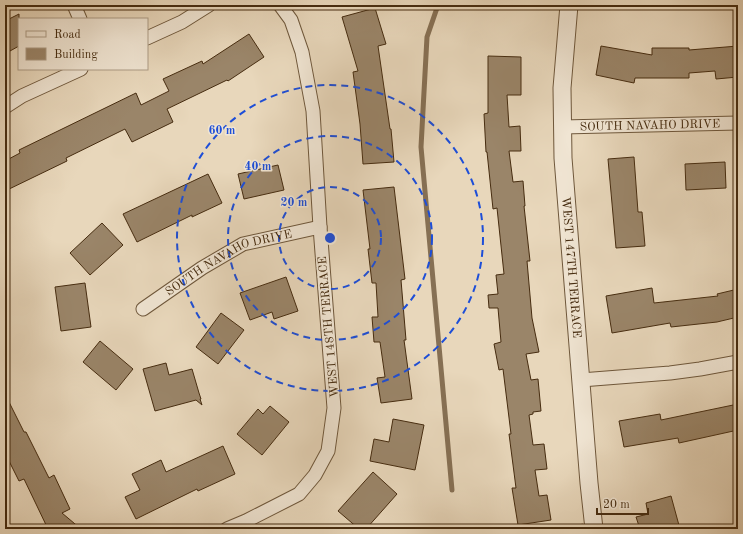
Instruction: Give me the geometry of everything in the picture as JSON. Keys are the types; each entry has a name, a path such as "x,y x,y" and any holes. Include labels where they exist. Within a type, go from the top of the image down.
{"street":[{"path":"74,5 80,18"},
{"path":"148,38 182,22 209,5"},
{"name":"WEST 148TH TERRACE","path":"227,529 299,494 315,475 328,451 334,408 313,111 302,52 291,20 280,5"},
{"name":"WEST 147TH TERRACE","path":"569,5 567,14 562,88 563,158 588,483 594,529"},
{"path":"5,107 22,96 79,70"},
{"name":"SOUTH NAVAHO DRIVE","path":"562,127 738,123"},
{"name":"SOUTH NAVAHO DRIVE","path":"143,309 202,268 243,244 320,227"},
{"path":"581,380 670,373 738,362"}],"shaded area":[{"path":"583,524 584,529 547,529 578,525"}],"building":[{"path":"375,8 386,44 378,46 391,129 394,162 363,164 360,124 353,72 358,71 342,17"},
{"path":"19,14 18,47 10,51 5,41 5,21"},
{"path":"249,34 264,57 228,81 227,80 167,109 173,122 132,142 125,129 66,158 67,161 5,191 5,161 20,153 19,150 136,93 141,105 169,91 163,79 202,61 203,64"},
{"path":"601,46 652,55 652,48 689,48 689,50 738,46 738,77 716,79 715,71 689,73 689,78 635,78 634,83 596,75"},
{"path":"488,56 521,57 521,95 507,95 509,127 520,126 521,151 509,151 513,182 523,181 530,261 527,261 532,318 539,352 526,354 531,380 538,379 541,411 533,412 533,414 529,415 533,445 544,444 547,469 535,470 539,496 547,495 551,520 518,525 512,488 516,488 503,369 499,370 494,344 501,342 498,308 489,308 488,295 498,294 496,275 504,274 497,208 493,209 486,152 484,114 488,113"},
{"path":"634,157 638,212 642,212 645,246 616,248 608,159"},
{"path":"725,162 726,188 686,190 685,164"},
{"path":"278,165 284,190 244,199 238,174"},
{"path":"208,174 222,203 192,217 192,215 137,242 123,214"},
{"path":"394,187 405,279 401,280 406,340 404,340 412,399 381,403 377,378 385,377 380,342 374,342 372,317 378,317 376,283 372,283 368,249 370,249 363,190"},
{"path":"102,223 123,245 90,275 70,253"},
{"path":"286,277 298,311 274,319 272,312 250,320 240,293"},
{"path":"85,283 91,327 61,331 55,287"},
{"path":"652,288 654,303 718,296 717,294 738,289 738,317 717,322 671,327 670,323 612,333 606,296"},
{"path":"221,313 244,330 218,364 196,347"},
{"path":"100,341 133,369 116,390 83,362"},
{"path":"166,363 169,375 192,369 202,405 196,400 155,411 143,369"},
{"path":"5,394 49,478 54,475 70,509 62,513 81,529 48,529 24,479 19,481 5,453"},
{"path":"738,404 738,430 679,443 678,438 624,447 619,421 660,414 661,420"},
{"path":"270,406 289,422 262,455 237,434 258,409 263,414"},
{"path":"393,419 424,425 415,470 370,461 374,439 389,442"},
{"path":"223,446 235,474 198,491 197,489 136,519 125,497 140,490 132,474 161,460 166,472"},
{"path":"373,472 397,494 366,529 359,529 338,511"},
{"path":"671,496 680,529 640,529 636,517 648,514 646,503"}],"waterway":[{"path":"438,5 427,37 421,147 452,490"}]}
